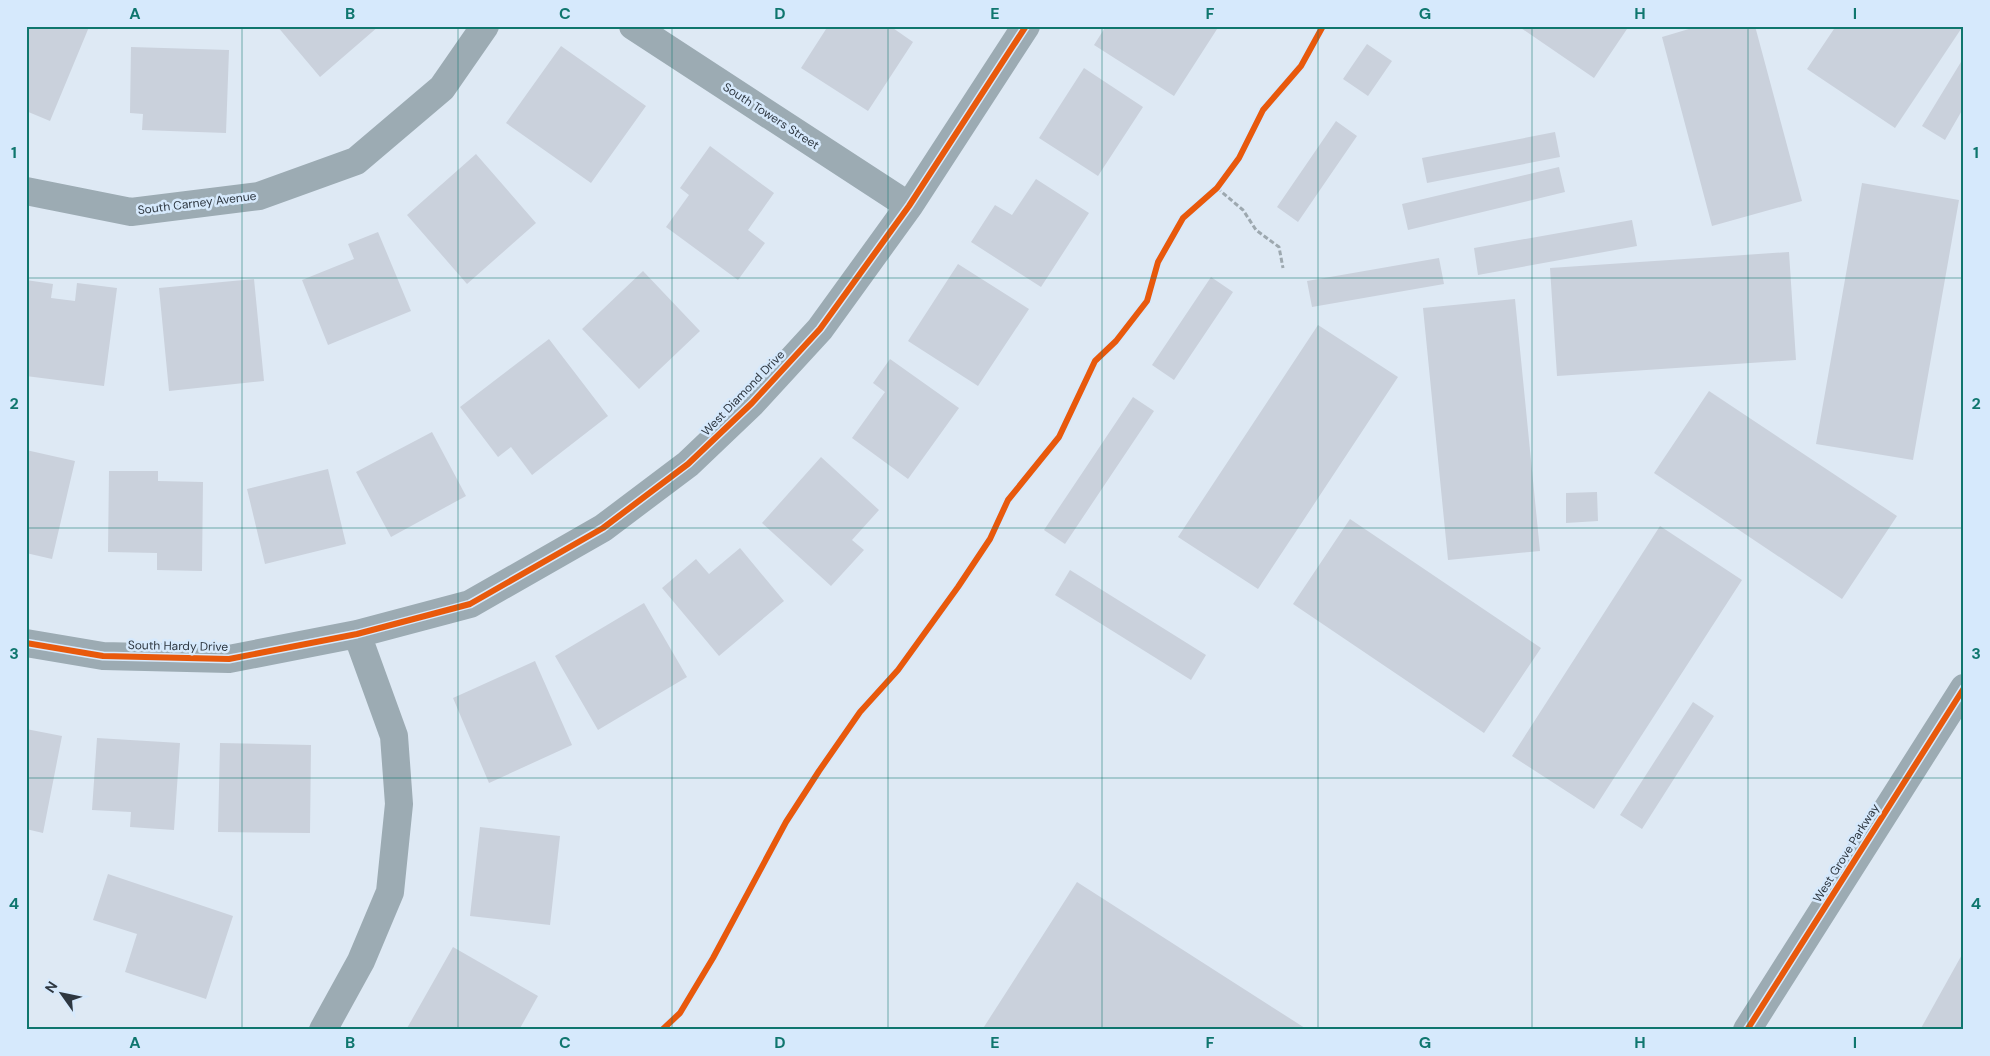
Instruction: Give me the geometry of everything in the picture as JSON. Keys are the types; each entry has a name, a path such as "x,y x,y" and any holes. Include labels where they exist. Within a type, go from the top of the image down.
{"street":[{"name":"South Carney Avenue","path":"26,191 132,212 259,196 268,193 356,161 442,88 484,26"},
{"name":"South Towers Street","path":"634,26 909,206"},
{"name":"West Diamond Drive","path":"357,634 470,604 603,528 688,464 752,403 820,329 909,206 1026,26"},
{"name":"South Hardy Drive","path":"26,643 103,656 229,659 357,634"},
{"path":"323,1030 361,961 390,892 399,804 394,736 357,634"},
{"name":"West Grove Parkway","path":"1747,1030 1964,688"}],"path":[{"path":"1210,194 1222,181"},
{"path":"1217,188 1243,210 1256,230 1279,248 1283,268"}],"building":[{"path":"26,26 89,27 50,121 26,111"},
{"path":"277,26 379,26 320,77"},
{"path":"828,26 890,26 913,42 868,111 801,68"},
{"path":"1106,26 1219,26 1174,96 1094,45"},
{"path":"1518,26 1629,26 1594,78"},
{"path":"1699,26 1755,26 1802,201 1712,226 1662,37"},
{"path":"1836,26 1963,26 1895,128 1807,69"},
{"path":"1367,44 1392,61 1368,96 1343,79"},
{"path":"561,46 646,106 591,183 506,123"},
{"path":"131,47 229,50 226,133 142,130 143,114 130,113"},
{"path":"1964,57 1964,107 1945,140 1922,126"},
{"path":"1084,68 1143,107 1098,176 1039,138"},
{"path":"1336,121 1357,136 1298,222 1277,207"},
{"path":"1555,132 1560,157 1427,183 1422,158"},
{"path":"710,146 774,193 748,230 765,243 738,280 666,227 689,195 680,188"},
{"path":"476,154 536,223 467,284 407,215"},
{"path":"1559,167 1565,192 1408,230 1402,204"},
{"path":"1036,179 1089,213 1041,287 971,242 995,205 1012,215"},
{"path":"1862,183 1959,200 1913,460 1816,444"},
{"path":"1632,220 1637,246 1478,275 1474,248"},
{"path":"378,232 411,311 328,345 302,280 354,259 348,244"},
{"path":"1789,252 1796,360 1557,376 1550,268"},
{"path":"1439,258 1444,284 1312,307 1307,281"},
{"path":"958,264 1029,309 978,386 908,341"},
{"path":"643,271 700,331 639,389 582,329"},
{"path":"1211,277 1233,292 1174,380 1152,365"},
{"path":"254,279 264,381 169,391 159,288"},
{"path":"26,280 53,284 51,298 75,301 77,283 117,288 104,386 26,376"},
{"path":"1515,299 1540,551 1448,560 1423,308"},
{"path":"1318,325 1398,377 1258,589 1178,537"},
{"path":"549,339 608,416 532,475 511,447 498,457 460,407"},
{"path":"890,359 959,408 908,479 852,438 885,392 873,383"},
{"path":"1709,391 1897,516 1842,599 1654,473"},
{"path":"1133,397 1154,411 1065,544 1044,530"},
{"path":"432,432 466,496 391,537 356,472"},
{"path":"26,450 75,461 52,559 26,553"},
{"path":"821,457 879,510 852,540 864,550 831,586 762,523"},
{"path":"328,469 346,544 265,564 247,489"},
{"path":"109,471 158,471 158,481 203,482 202,571 157,570 157,553 108,552"},
{"path":"1597,492 1598,521 1566,523 1566,493"},
{"path":"1350,519 1541,648 1484,733 1293,604"},
{"path":"1660,526 1742,580 1594,809 1512,756"},
{"path":"740,548 784,601 719,656 662,588 696,559 709,574"},
{"path":"1070,570 1206,655 1191,680 1055,595"},
{"path":"644,603 687,677 598,730 555,656"},
{"path":"535,661 572,745 489,783 453,698"},
{"path":"1693,702 1714,716 1642,829 1620,815"},
{"path":"26,729 62,736 43,833 26,829"},
{"path":"97,738 180,743 174,830 130,827 131,812 92,810"},
{"path":"220,743 311,745 310,833 218,832"},
{"path":"480,827 560,836 550,925 470,916"},
{"path":"108,874 233,916 206,999 125,972 137,934 93,920"},
{"path":"1077,882 1308,1030 982,1030"},
{"path":"453,947 538,996 519,1030 406,1030"},
{"path":"1964,951 1964,1030 1920,1030"}],"cycle path":[{"path":"26,643 103,656 229,659 357,634 470,604 603,528 688,464 752,403 820,329 909,206 1026,26"},
{"path":"662,1030 680,1013 713,958 786,822 819,771 860,712 898,670 958,587 990,539 1008,500 1059,437 1095,361 1116,341 1147,301 1158,262 1183,218 1217,188 1239,158 1263,110 1301,66 1323,26"},
{"path":"1747,1030 1964,688"}]}
